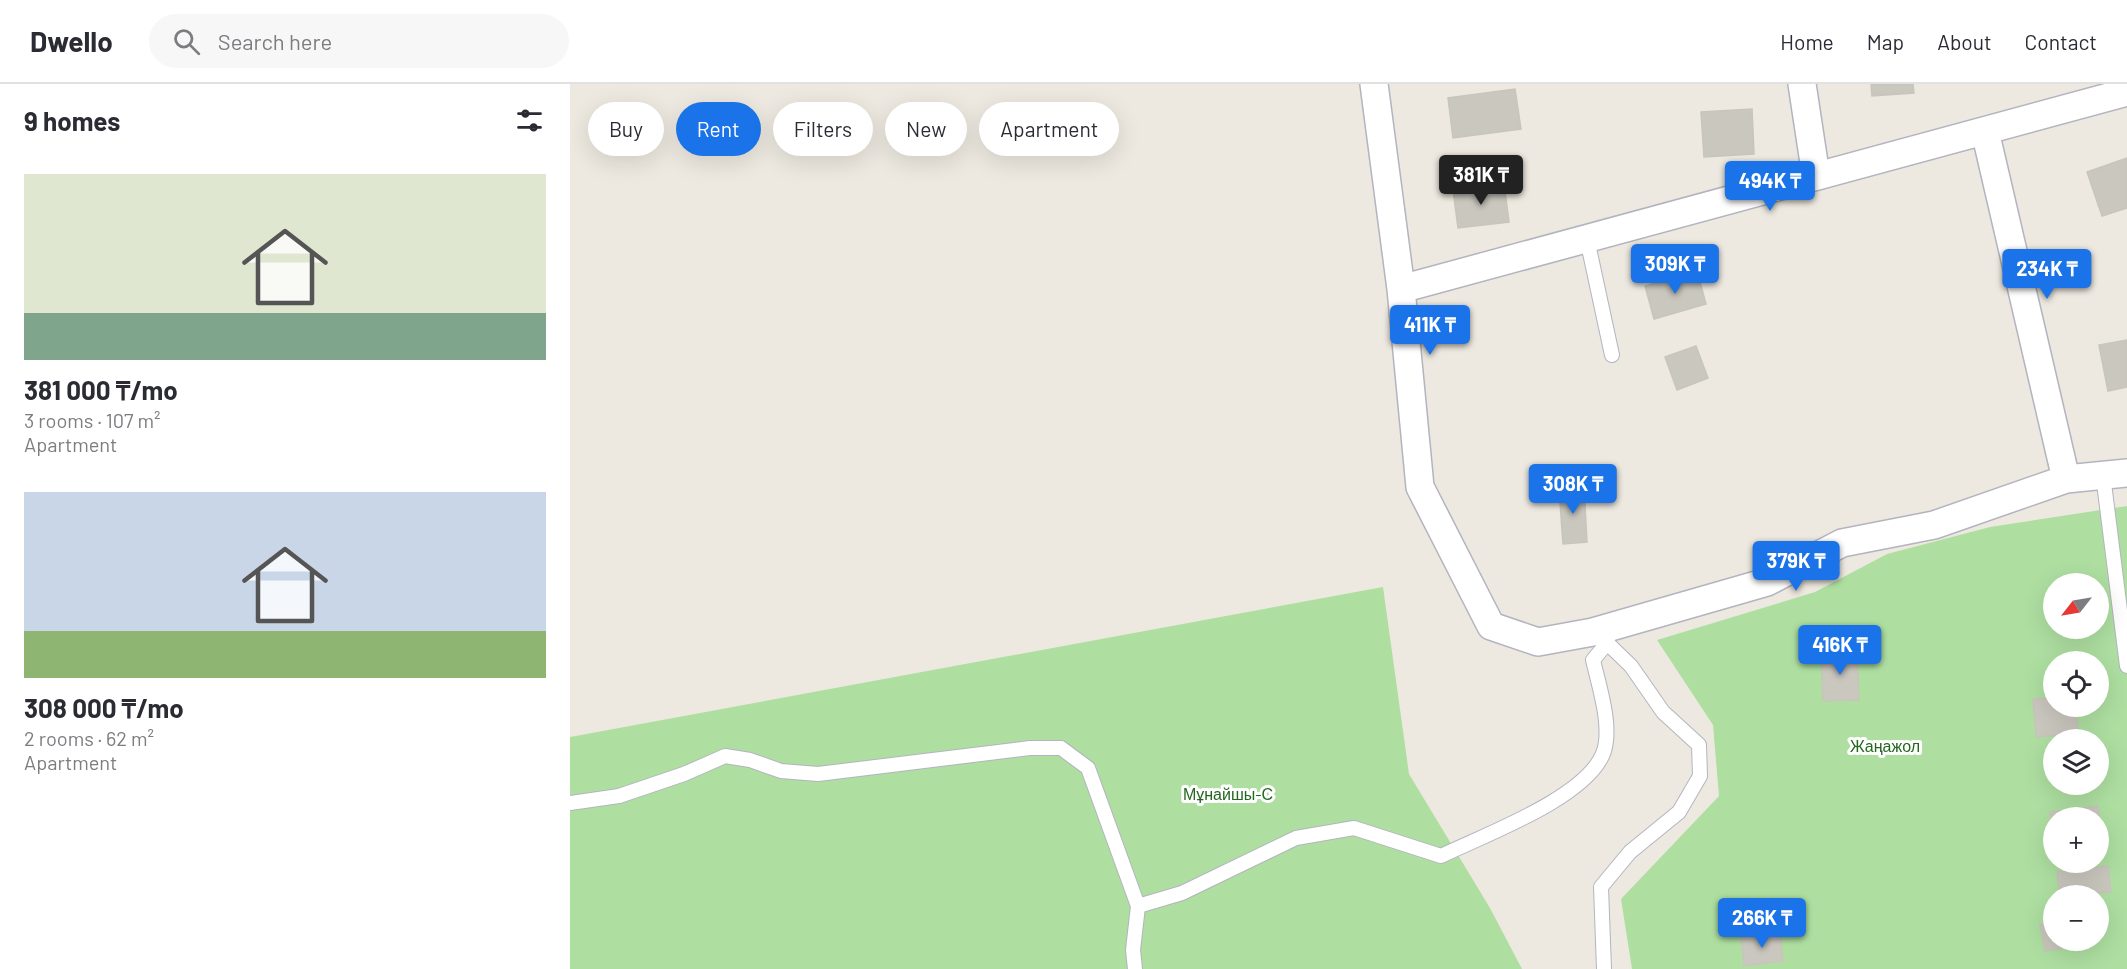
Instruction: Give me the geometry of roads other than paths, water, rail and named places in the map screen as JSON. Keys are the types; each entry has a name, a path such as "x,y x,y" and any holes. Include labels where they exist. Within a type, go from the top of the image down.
{"street":[{"path":"1374,84 1401,289 1420,487 1491,626 1538,642 1600,637 1767,582 1842,543 1934,525 2066,479 2115,474"},
{"path":"1802,84 1816,176"},
{"path":"1401,289 2127,92"},
{"path":"1985,130 2066,479"}],"lane":[{"path":"1587,239 1612,355"},
{"path":"2115,474 2127,666"},
{"path":"1138,906 1182,893 1296,838 1354,828 1441,856 1551,804 1579,785 1604,751 1606,715 1593,660 1600,637 1631,666 1663,712 1699,745 1700,776 1679,812 1630,852 1601,887 1604,969"},
{"path":"570,803 619,796 684,774 725,756 750,760 781,771 818,774 1030,747 1061,748 1088,768 1138,906 1133,950 1135,969"}],"park label":[{"name":"Жаңажол","path":"1885,746"},
{"name":"Мұнайшы-С","path":"1228,794"}]}
